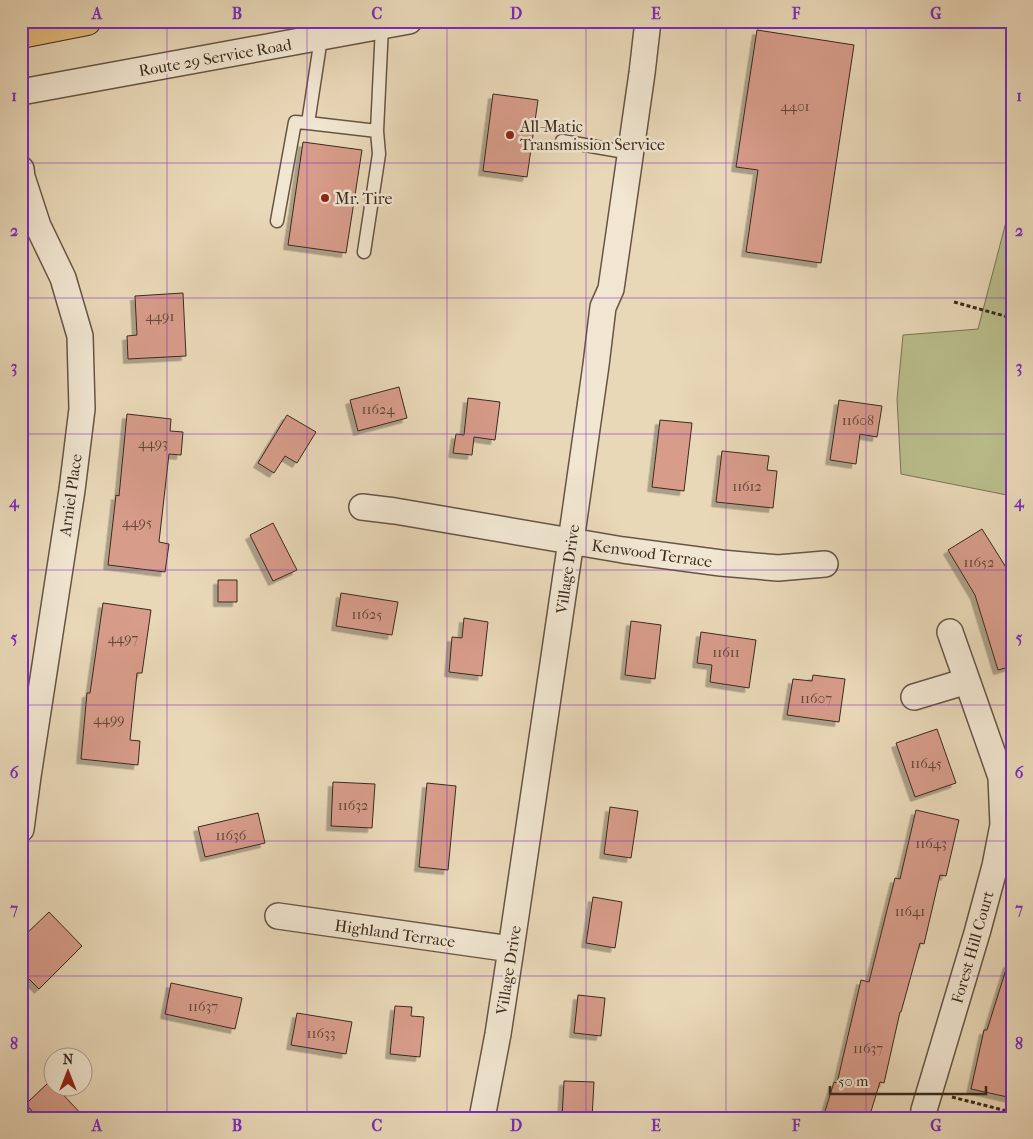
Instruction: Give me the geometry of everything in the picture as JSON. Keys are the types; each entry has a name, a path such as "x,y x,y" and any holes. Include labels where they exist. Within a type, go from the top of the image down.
{"main road":[{"path":"21,34 87,21"}],"street":[{"name":"Route 29 Service Road","path":"21,92 409,21"},
{"name":"Village Drive","path":"482,1118 498,1034 511,949 571,541 603,307 611,289 644,65 648,21"},
{"name":"Arniel Place","path":"21,169 38,226 63,278 80,336 82,409 72,490 25,776 21,829"},
{"name":"Kenwood Terrace","path":"362,508 395,511 623,550 731,564 778,568 826,564"},
{"name":"Forest Hill Court","path":"923,1118 977,933 995,866 1003,825 1001,778 950,632"},
{"path":"914,697 967,681"},
{"name":"Highland Terrace","path":"278,916 511,949"}],"lane":[{"path":"364,252 379,154 377,131 382,26"},
{"path":"308,123 321,38"},
{"path":"277,221 295,122 377,131"},
{"path":"562,141 631,153"}],"path":[{"path":"954,302 1012,318"},
{"path":"930,1091 1012,1111"}],"green space":[{"path":"1012,199 1012,496 901,474 897,399 903,335 978,329"}],"building":[{"path":"757,30 854,45 821,263 746,252 758,170 736,167"},
{"name":"All-Matic Transmission Service","path":"493,94 538,100 527,177 483,171"},
{"name":"Mr. Tire","path":"303,142 362,150 346,253 288,245"},
{"path":"183,293 186,356 128,359 127,336 137,335 135,296"},
{"path":"399,387 407,418 358,431 350,400"},
{"path":"468,398 500,402 495,440 474,437 472,455 453,453 456,434 464,435"},
{"path":"839,400 882,406 877,437 860,434 856,464 830,460"},
{"path":"127,414 171,419 170,431 183,432 181,455 169,454 159,542 169,544 165,572 108,565 116,495 119,496"},
{"path":"287,415 316,432 297,463 285,456 274,473 258,463"},
{"path":"660,420 692,423 684,491 652,487"},
{"path":"722,451 769,456 767,470 777,471 773,508 716,502"},
{"path":"273,523 297,570 273,581 250,535"},
{"path":"982,529 1012,577 1012,666 998,670 975,595 948,550"},
{"path":"218,580 237,580 237,602 218,602"},
{"path":"341,593 398,602 392,635 336,626"},
{"path":"103,603 151,610 142,673 137,673 130,740 140,741 138,765 81,759 87,693 90,693"},
{"path":"464,618 488,622 482,676 449,672 452,637 462,638"},
{"path":"631,621 661,625 655,679 625,675"},
{"path":"701,632 756,640 749,688 710,682 712,665 697,663"},
{"path":"813,675 845,679 839,722 787,715 793,679 812,681"},
{"path":"937,729 956,783 915,797 896,743"},
{"path":"333,782 375,784 372,828 331,826"},
{"path":"427,783 456,786 448,870 419,867"},
{"path":"610,807 638,811 631,858 604,854"},
{"path":"916,810 959,820 946,876 940,875 924,944 920,943 900,1012 884,1083 880,1082 869,1118 823,1118 834,1082 837,1083 861,980 869,982 895,878 900,879"},
{"path":"258,813 265,843 205,857 198,827"},
{"path":"593,897 622,902 615,948 586,943"},
{"path":"49,912 82,946 39,989 21,971 21,939"},
{"path":"1008,963 1012,963 1012,1098 971,1089 984,1030 987,1030"},
{"path":"171,983 242,998 235,1029 165,1014"},
{"path":"578,995 605,998 601,1036 574,1033"},
{"path":"395,1006 412,1007 411,1016 424,1017 420,1057 390,1054"},
{"path":"297,1013 352,1022 346,1054 291,1045"},
{"path":"564,1081 594,1082 592,1118 562,1118"},
{"path":"42,1089 42,1096 64,1096 85,1118 38,1118 26,1104"}],"place":[{"name":"All-Matic Transmission Service","path":"510,135"},
{"name":"Mr. Tire","path":"325,198"}]}
